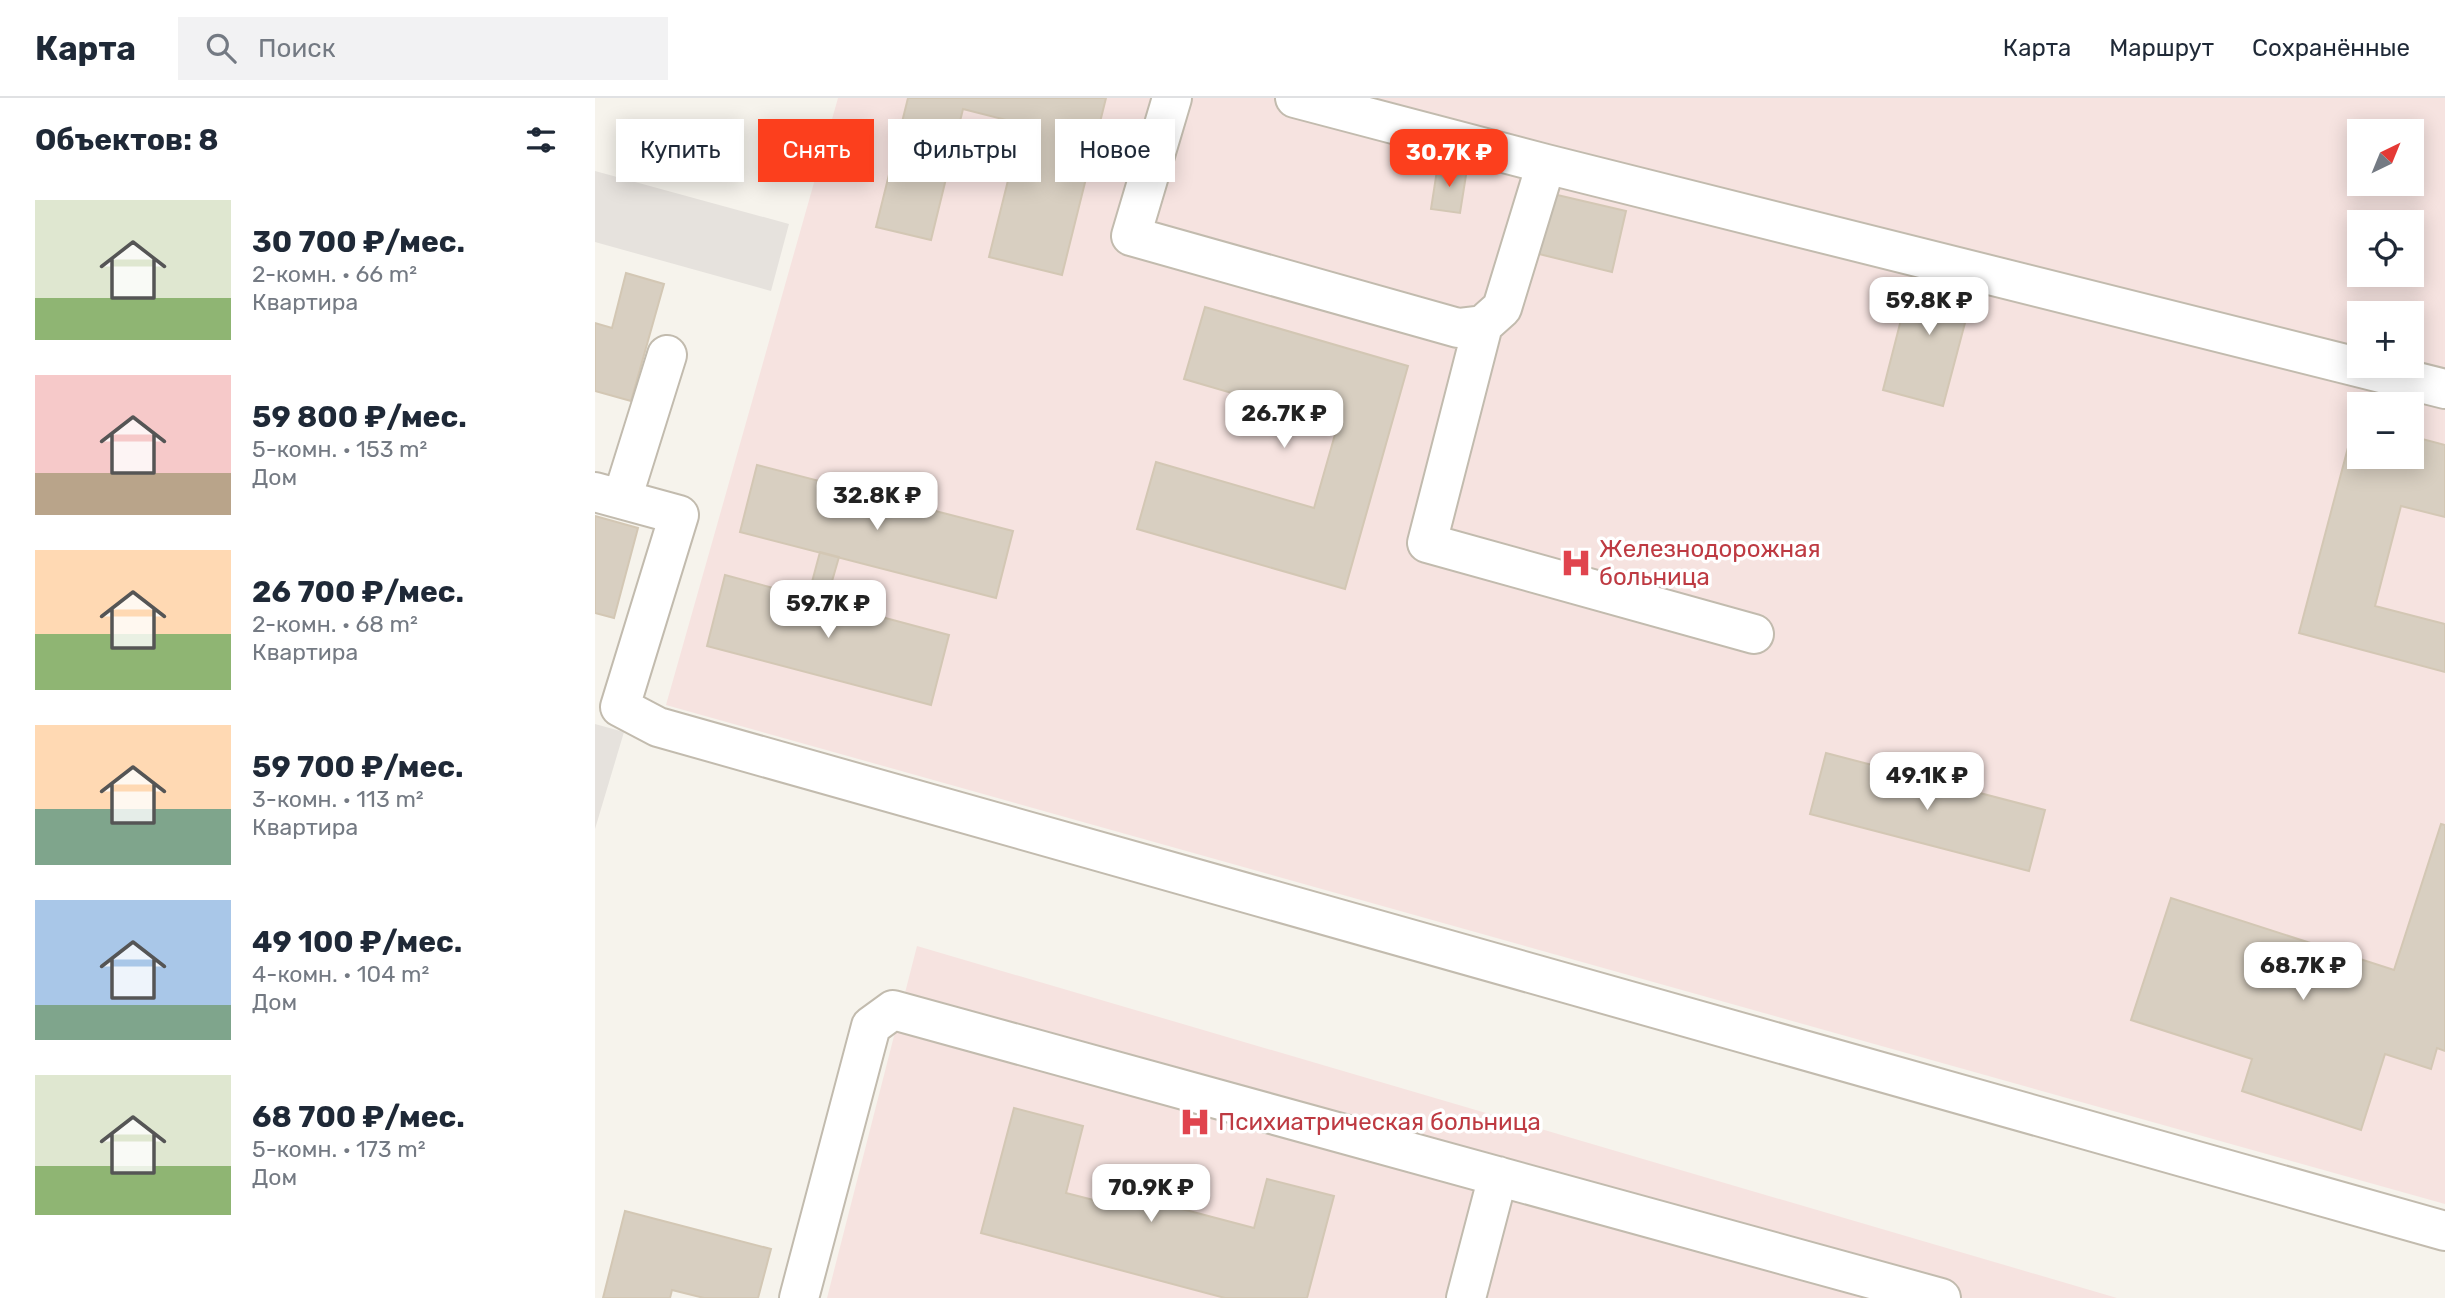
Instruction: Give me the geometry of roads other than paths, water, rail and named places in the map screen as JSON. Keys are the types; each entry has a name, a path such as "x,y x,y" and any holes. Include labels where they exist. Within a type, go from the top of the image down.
{"lane":[{"path":"1172,98 1131,236 1458,328 1483,325"},
{"path":"1295,98 1546,164 2445,389"},
{"path":"1546,164 1502,308 1483,325 1427,543 1754,634"},
{"path":"667,355 609,495 679,515 620,706 658,727 2445,1231"},
{"path":"799,1298 871,1026 893,1010 1941,1298"},
{"path":"1466,1298 1499,1176"}],"place":[{"name":"Железнодорожная больница","path":"1576,563"},
{"name":"Психиатрическая больница","path":"1195,1122"}]}
